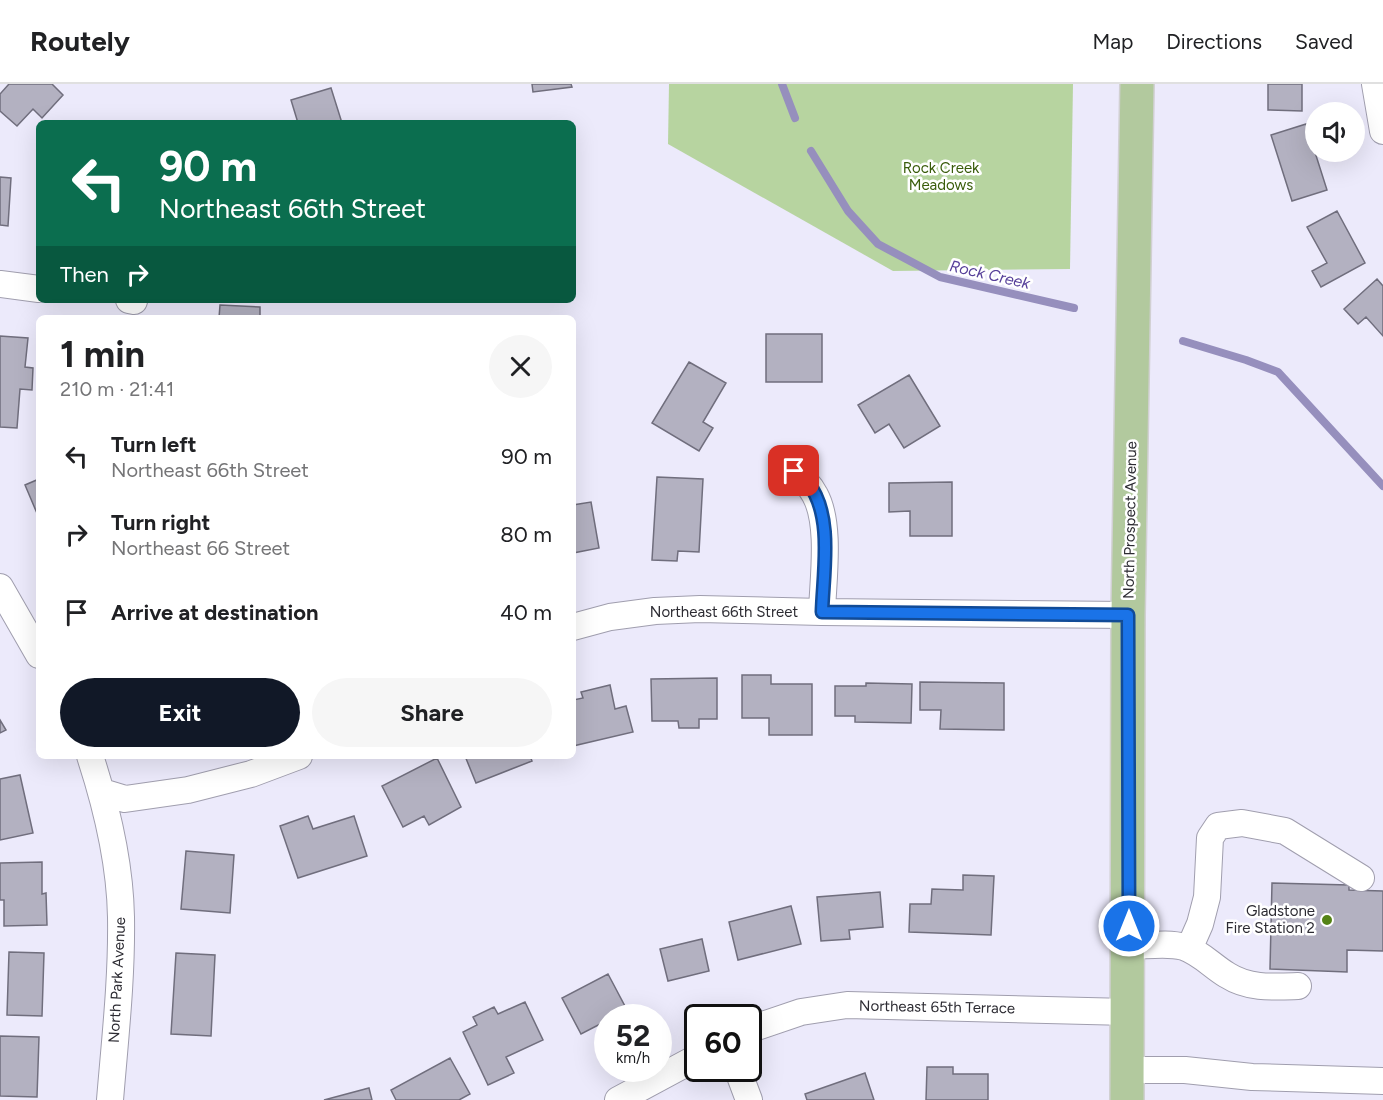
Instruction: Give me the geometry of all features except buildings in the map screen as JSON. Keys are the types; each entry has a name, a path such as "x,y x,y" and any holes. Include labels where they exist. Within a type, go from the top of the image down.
{"main road":[{"name":"North Prospect Avenue","path":"1127,1085 1128,615 1137,84"}],"street":[{"path":"1376,84 1383,131"},
{"path":"0,284 36,289"},
{"path":"794,471 808,484 822,512 825,528 822,612"},
{"path":"0,587 36,650"},
{"name":"Northeast 66th Street","path":"576,626 610,617 655,611 700,609 1128,615"},
{"name":"North Park Avenue","path":"91,759 102,792 115,858 121,915 120,973 110,1100"},
{"path":"102,792 125,799 188,790 251,774 291,759"},
{"path":"1189,949 1200,924 1207,897 1210,838 1218,826 1242,823 1285,831 1361,878"},
{"path":"1129,946 1173,945 1189,949 1226,974 1249,985 1298,986"},
{"name":"Northeast 65th Terrace","path":"762,1025 801,1012 847,1005 1128,1012"},
{"path":"618,1100 684,1065"},
{"path":"1127,1085 1185,1070 1252,1077 1383,1081"},
{"path":"742,1082 749,1100"}],"green space":[{"name":"Rock Creek Meadows","path":"669,84 1073,84 1070,269 893,271 668,144"}],"waterway":[{"name":"Rock Creek","path":"782,84 795,118"},
{"name":"Rock Creek","path":"811,151 848,211 878,244 940,277 1074,308"},
{"name":"Rock Creek","path":"1183,341 1278,372 1383,486"}],"place":[{"name":"Gladstone Fire Station 2","path":"1327,920"}],"route":[{"path":"794,471 808,484 822,512 825,528 822,612 1128,615 1129,926"}]}
